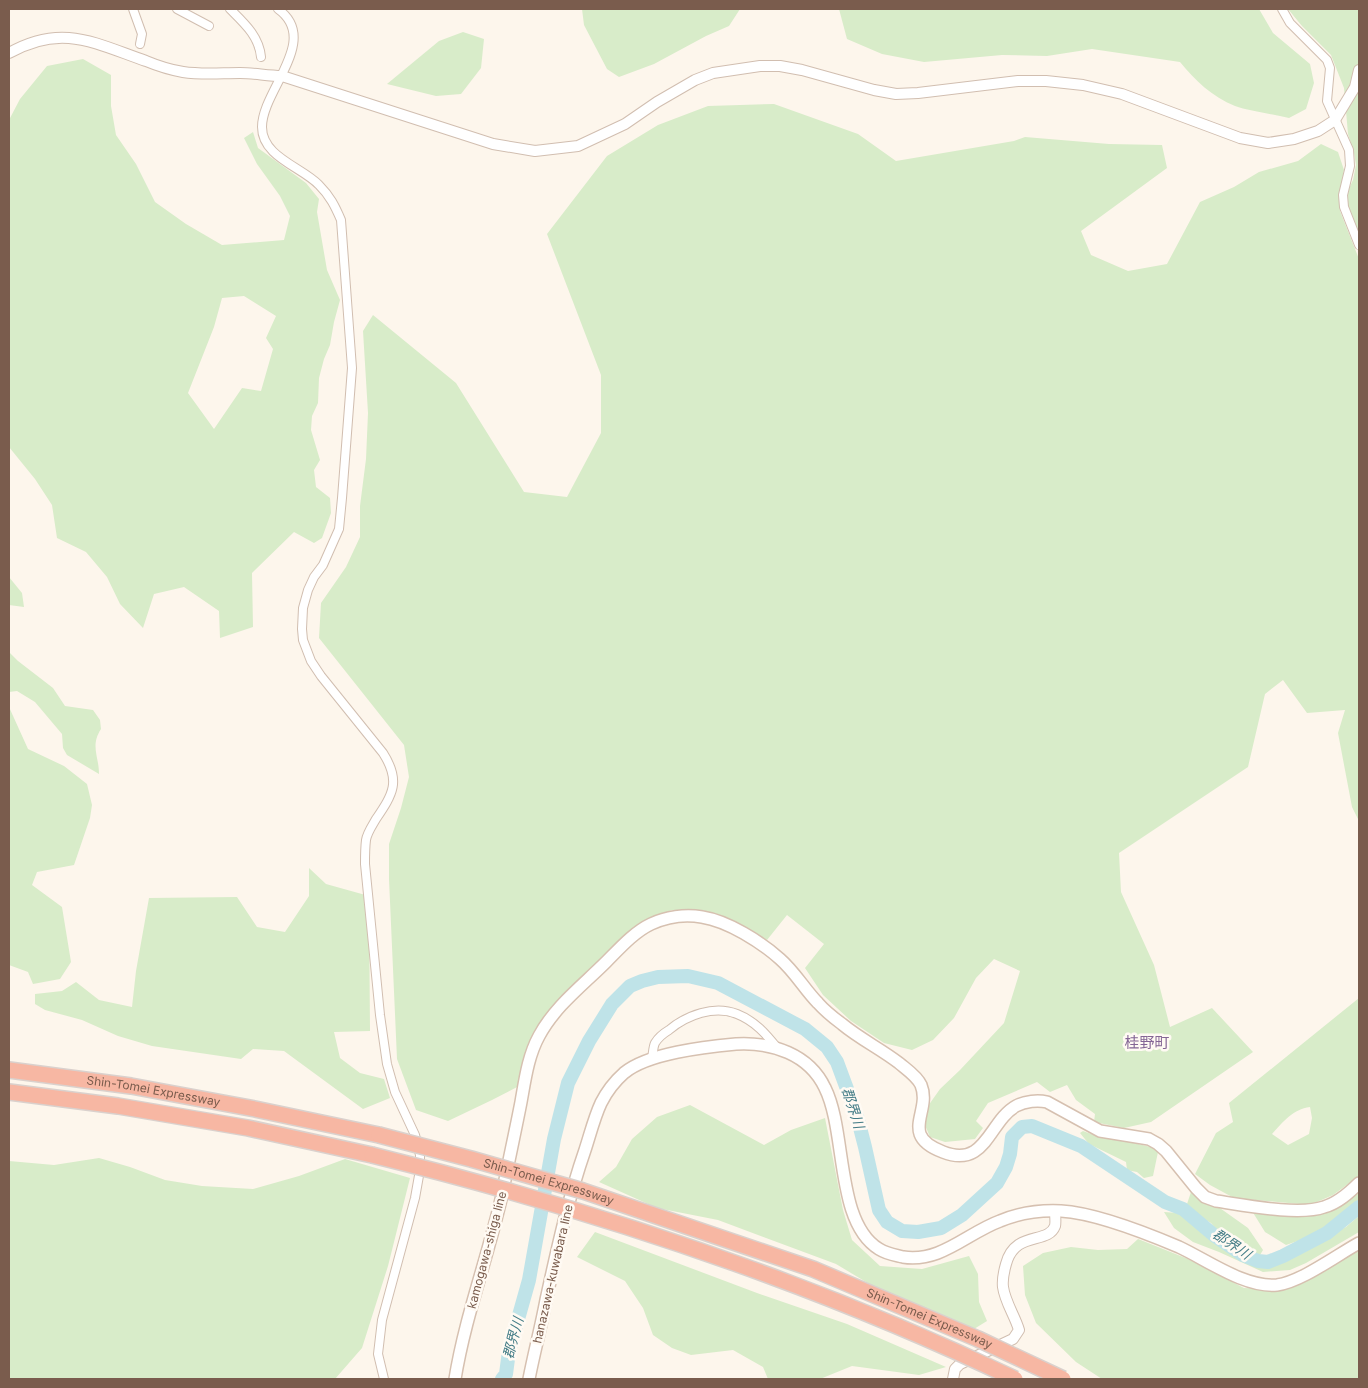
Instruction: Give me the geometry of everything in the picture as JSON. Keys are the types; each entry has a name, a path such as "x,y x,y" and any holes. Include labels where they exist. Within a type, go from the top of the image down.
{"highway":[{"name":"Shin-Tomei Expressway","path":"9,1070 132,1086 379,1135 583,1191 804,1266 978,1339 1063,1379"},
{"name":"Shin-Tomei Expressway","path":"9,1092 118,1106 248,1128 372,1155 476,1181 578,1210 676,1242 804,1289 1015,1379"}],"main road":[{"name":"kamogawa-shiga line","path":"455,1379 460,1348 496,1219 526,1072 539,1036 570,996 643,928 671,918 694,916 716,921 746,935 781,960 818,1004 844,1026 897,1062 919,1081 923,1094 919,1134 924,1141 942,1152 958,1156 975,1150 990,1137 1009,1112 1016,1106 1041,1101 1047,1102 1100,1131 1149,1139 1158,1144 1205,1197 1216,1201 1299,1211 1313,1210 1337,1202 1359,1183"},
{"name":"hanazawa-kuwabara line","path":"529,1379 557,1249 574,1181 601,1104 620,1076 629,1069 652,1058 673,1053 737,1044 762,1045 788,1052 806,1063 826,1088 838,1132 846,1184 859,1227 878,1249 892,1255 910,1258 939,1253 996,1222 1034,1211 1082,1214 1122,1226 1181,1248 1247,1280 1275,1285 1304,1275 1359,1243"}],"street":[{"path":"133,9 142,34 140,44"},
{"path":"178,9 209,26"},
{"path":"230,9 253,34 260,48 261,57"},
{"path":"278,9 289,20 294,37 290,56 270,100 262,129 269,147 317,183 332,199 341,220 352,368 339,529 323,565 314,577 308,590 303,608 303,640 311,661 321,676 391,765 394,780 392,794 371,827 366,840 365,864 380,1015 387,1064 395,1092 415,1135 420,1155 420,1170 415,1198 382,1320 378,1354 384,1379"},
{"path":"1282,9 1290,23 1327,60 1330,68 1327,101 1349,150 1350,166 1343,195 1344,207 1359,245"},
{"path":"9,53 35,41 60,36 88,41 164,68 183,72 249,73 282,76 493,144 535,151 578,146 626,124 676,90 714,73 760,66 802,70 874,90 896,94 1018,81 1083,84 1122,94 1240,138 1268,143 1294,139 1318,131 1335,120 1355,87 1359,70"},
{"path":"652,1058 655,1043 680,1021 710,1012 723,1011 738,1014 763,1030 778,1049"},
{"path":"953,1379 955,1370 960,1364 1013,1338 1019,1330 1003,1289 1005,1266 1008,1257 1018,1244 1025,1240 1046,1236 1051,1232 1055,1226 1055,1211"}],"green space":[{"path":"582,9 740,9 729,26 654,64 619,77 607,69 584,25"},
{"path":"839,9 1259,9 1273,33 1310,64 1314,83 1306,109 1289,118 1235,106 1219,98 1204,87 1180,62 1092,49 1047,56 1002,55 924,62 882,54 847,39"},
{"path":"1288,9 1359,9 1359,233 1348,206 1346,195 1353,180 1356,165 1348,134 1344,88 1331,55"},
{"path":"463,32 484,39 481,68 461,94 436,96 387,84 439,41"},
{"path":"83,59 111,75 111,106 116,135 136,164 155,202 186,224 222,245 284,240 290,216 280,196 257,164 244,138 253,132 258,148 306,183 319,199 317,212 327,270 340,300 330,345 319,378 318,403 312,416 311,430 320,460 314,470 316,487 330,498 331,513 322,538 314,543 294,532 252,573 253,627 220,638 219,611 184,587 154,594 143,628 120,604 107,577 86,552 57,538 52,505 35,479 9,447 9,120 20,99 47,66","holes":["244,296 276,316 266,338 273,349 261,391 242,388 214,429 188,393 214,327 222,298"]},
{"path":"774,104 858,134 896,161 1014,141 1025,137 1109,144 1162,145 1167,168 1081,231 1091,255 1128,271 1167,264 1200,202 1234,187 1259,172 1298,161 1321,144 1338,152 1344,170 1339,197 1340,211 1359,259 1359,821 1352,807 1338,733 1345,710 1307,713 1283,680 1265,694 1248,767 1119,853 1121,892 1154,965 1170,1027 1212,1008 1253,1052 1151,1122 1124,1128 1094,1122 1095,1114 1076,1100 1067,1085 1050,1092 1037,1082 988,1103 976,1121 983,1128 975,1139 945,1142 930,1137 925,1125 928,1106 940,1089 1004,1023 1020,971 994,959 976,978 954,1018 933,1040 912,1050 884,1043 851,1021 823,995 805,968 824,944 787,915 767,940 703,910 672,910 641,922 571,987 546,1015 528,1044 521,1085 448,1121 416,1110 397,1059 389,844 409,777 404,745 319,638 321,603 346,567 360,537 360,506 366,459 368,413 363,331 373,315 456,383 524,492 567,497 601,433 601,375 547,234 607,156 658,125 708,106"},
{"path":"9,577 22,593 24,607 9,605"},
{"path":"9,652 53,688 65,706 93,710 100,720 101,729 96,741 99,774 67,755 63,748 62,734 35,702 17,691 9,692"},
{"path":"9,707 28,749 64,766 87,784 92,805 90,818 74,865 37,872 32,885 62,907 71,962 60,979 33,984 28,972 9,965"},
{"path":"309,868 326,884 369,896 370,1031 334,1032 340,1058 360,1073 384,1079 390,1098 363,1109 284,1051 253,1049 241,1059 152,1046 118,1036 82,1020 45,1010 35,1004 35,994 62,991 76,982 99,1000 132,1007 136,971 149,898 237,897 257,927 285,932 309,896"},
{"path":"1359,998 1359,1176 1333,1195 1310,1205 1234,1198 1210,1185 1195,1174 1216,1133 1233,1122 1229,1103","holes":["1310,1107 1312,1118 1309,1134 1288,1145 1272,1134 1298,1110"]},
{"path":"690,1105 764,1145 791,1130 825,1118 843,1210 852,1240 880,1266 922,1269 969,1256 978,1274 979,1302 987,1321 974,1329 871,1285 836,1264 718,1220 657,1208 599,1182 616,1167 632,1139 657,1117"},
{"path":"1083,1131 1102,1138 1121,1140 1155,1148 1158,1152 1153,1176 1144,1178 1137,1172 1127,1170 1126,1162 1089,1144 1080,1133"},
{"path":"99,1158 165,1180 202,1186 253,1189 299,1176 345,1159 410,1178 388,1266 362,1348 335,1379 9,1379 9,1161 54,1165"},
{"path":"1359,1191 1359,1202 1321,1233 1286,1245 1265,1232 1252,1211 1331,1211 1351,1199"},
{"path":"1191,1192 1203,1202 1217,1206 1248,1228 1263,1250 1260,1255 1225,1240 1211,1223 1202,1218 1187,1204"},
{"path":"1164,1212 1178,1213 1229,1252 1264,1265 1276,1263 1346,1227 1359,1216 1359,1232 1306,1263 1290,1270 1263,1272 1193,1242 1174,1228"},
{"path":"595,1232 757,1293 847,1324 946,1367 919,1375 852,1366 820,1379 768,1379 763,1367 733,1350 691,1355 672,1348 653,1335 643,1308 625,1281 577,1257"},
{"path":"1138,1239 1188,1259 1244,1288 1273,1289 1359,1248 1359,1379 1102,1379 1076,1362 1036,1323 1025,1295 1023,1266 1043,1253 1071,1247 1098,1250 1127,1249"}],"waterway":[{"name":"郡界川","path":"502,1379 506,1374 509,1351 529,1280 554,1139 568,1083 589,1041 612,1004 630,986 658,977 688,976 718,983 805,1029 827,1047 837,1062 857,1116 879,1210 887,1222 902,1231 918,1232 941,1228 962,1215 997,1183 1006,1167 1012,1137 1022,1127 1032,1126 1081,1146 1165,1202 1183,1209 1215,1236 1243,1255 1258,1261 1268,1262 1283,1256 1327,1233 1359,1207"}],"district":[{"name":"桂野町","path":"1147,1043"}]}
